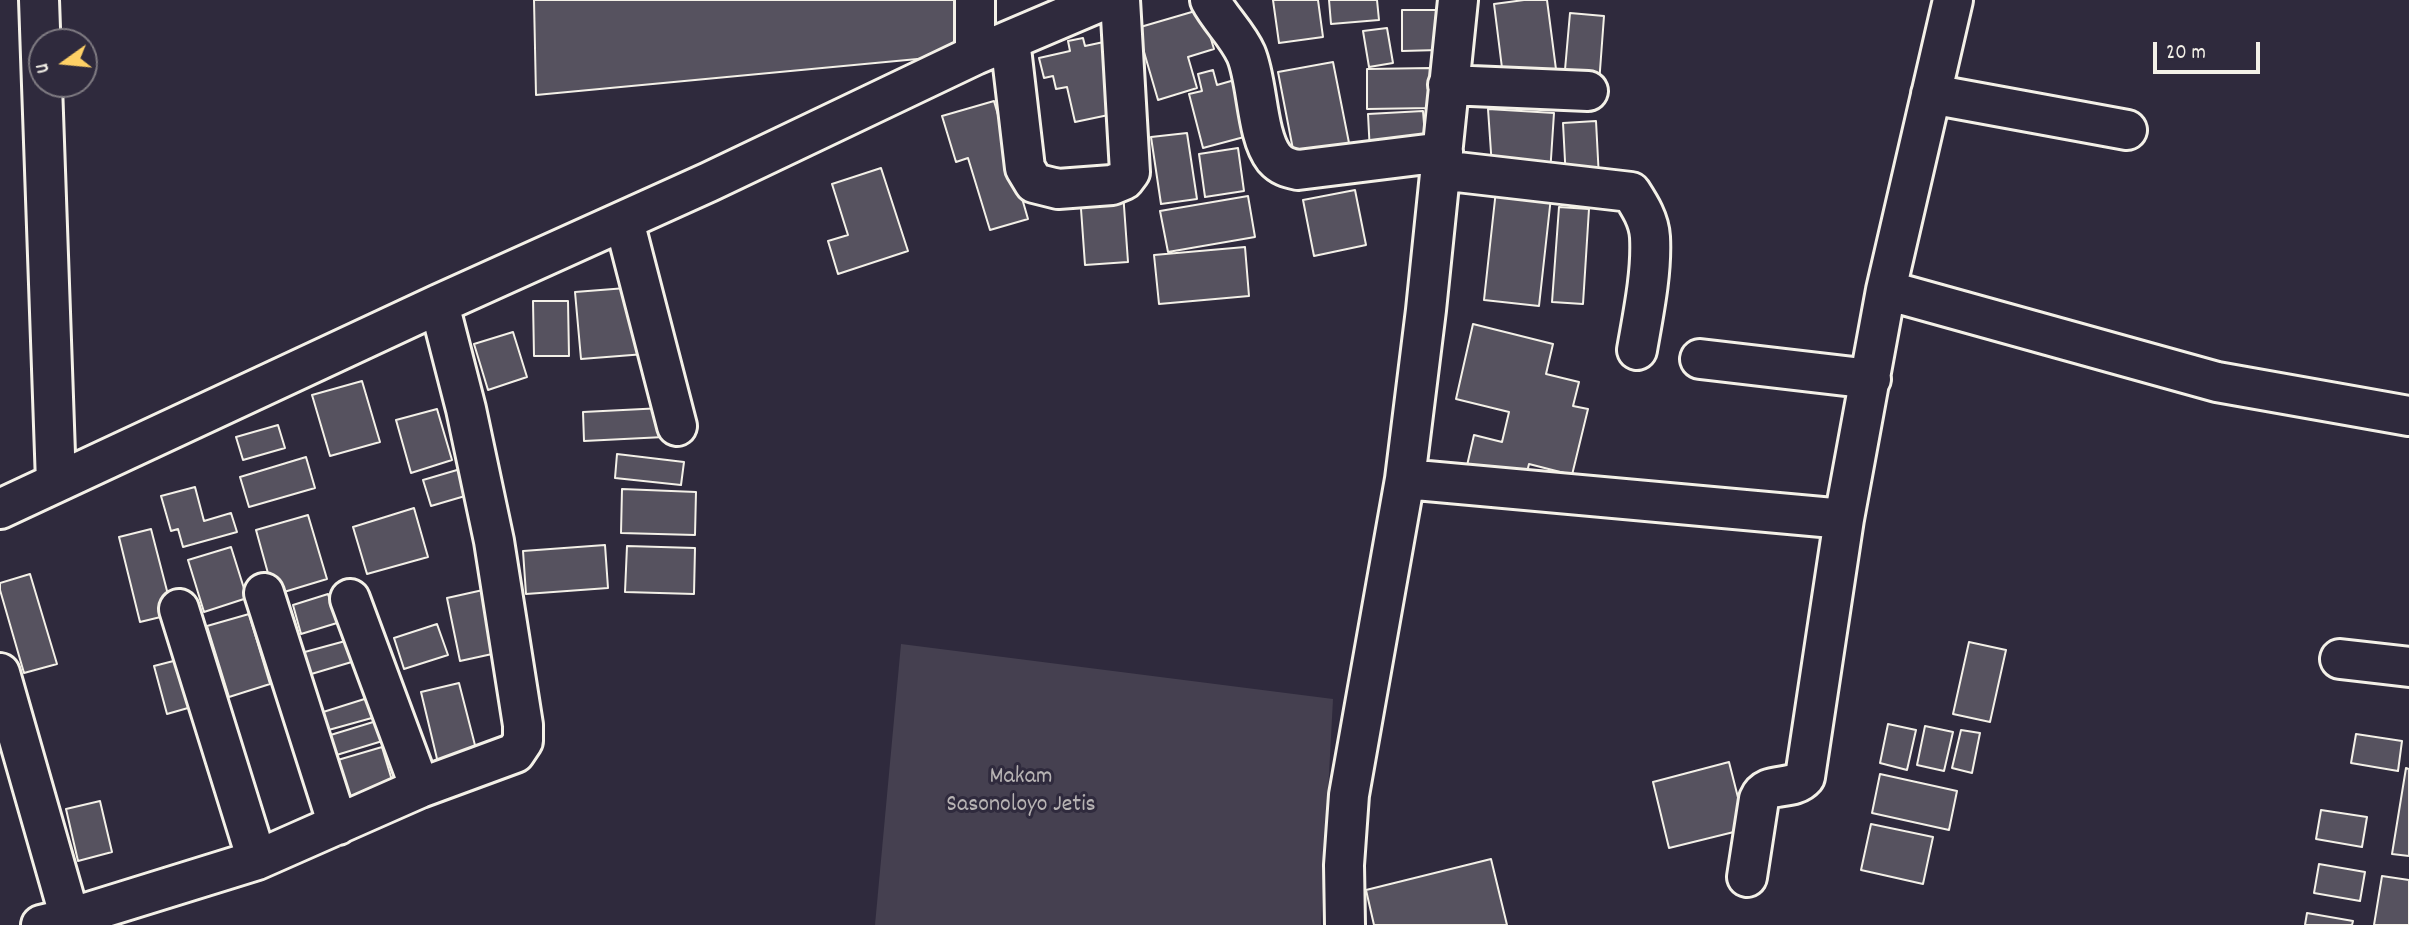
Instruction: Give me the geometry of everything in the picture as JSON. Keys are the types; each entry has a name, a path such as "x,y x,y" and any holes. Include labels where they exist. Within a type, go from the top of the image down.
{"street":[{"path":"39,0 56,482"},
{"path":"975,0 975,55"},
{"path":"0,509 439,304 624,221 975,55 1104,0"},
{"path":"1010,40 1025,168 1034,183 1058,188 1112,185 1120,182 1130,172 1120,0"},
{"path":"1210,0 1237,37 1247,57 1266,143 1273,157 1284,167 1297,170 1442,161 1631,192 1644,212 1650,235 1646,293 1637,351"},
{"path":"1345,925 1343,865 1349,795 1405,479 1458,0"},
{"path":"1747,877 1762,792 1798,784 1805,778 1844,519 1886,290 1953,0"},
{"path":"1448,85 1588,91"},
{"path":"1931,94 2127,130"},
{"path":"624,221 677,426"},
{"path":"1886,290 2217,382 2409,416"},
{"path":"0,673 55,921 257,860 420,788 515,752 523,741 523,725 494,541 466,410 439,304"},
{"path":"1700,359 1871,379"},
{"path":"1405,479 1844,519"},
{"path":"264,593 338,825"},
{"path":"350,600 420,788"},
{"path":"179,609 257,860"},
{"path":"2340,659 2409,667"}],"green space":[{"name":"Makam Sasonoloyo Jetis","path":"901,644 1333,699 1321,925 875,925"}],"building":[{"path":"534,0 960,0 960,55 536,95"},
{"path":"1273,0 1318,0 1323,37 1279,43"},
{"path":"1329,0 1377,0 1379,20 1331,24"},
{"path":"1547,0 1557,77 1504,84 1494,4"},
{"path":"1202,9 1214,49 1188,57 1197,88 1158,100 1137,28"},
{"path":"1402,10 1439,10 1439,50 1402,51"},
{"path":"1570,13 1604,16 1599,84 1564,81"},
{"path":"1387,28 1393,63 1369,67 1363,31"},
{"path":"1083,38 1085,46 1113,40 1118,113 1075,122 1067,87 1056,89 1053,76 1044,78 1039,58 1070,51 1068,41"},
{"path":"1333,62 1351,153 1296,165 1278,72"},
{"path":"1431,68 1432,108 1367,109 1367,69"},
{"path":"1213,70 1217,85 1245,77 1259,133 1203,148 1189,94 1202,91 1198,74"},
{"path":"994,101 1028,219 990,230 968,158 956,162 942,116"},
{"path":"1488,109 1554,113 1550,174 1492,167"},
{"path":"1423,111 1426,149 1370,153 1368,114"},
{"path":"1596,121 1599,178 1566,180 1563,123"},
{"path":"1187,133 1197,199 1161,204 1151,137"},
{"path":"1238,148 1244,191 1205,197 1199,154"},
{"path":"881,168 908,251 838,274 828,241 848,235 832,184"},
{"path":"1497,181 1552,188 1539,306 1484,300"},
{"path":"1355,190 1366,245 1314,256 1303,200"},
{"path":"1123,192 1128,262 1085,265 1080,195"},
{"path":"1248,196 1255,237 1168,252 1160,211"},
{"path":"1559,207 1589,209 1583,304 1552,302"},
{"path":"1245,247 1249,296 1159,304 1154,255"},
{"path":"639,287 645,354 581,359 575,292"},
{"path":"533,301 568,301 569,356 534,356"},
{"path":"1473,324 1553,344 1546,374 1579,382 1573,406 1588,409 1572,475 1529,464 1524,484 1466,470 1474,435 1502,442 1509,412 1456,399"},
{"path":"513,332 527,377 488,390 474,344"},
{"path":"362,381 380,442 330,456 312,395"},
{"path":"663,408 664,437 584,441 583,412"},
{"path":"437,409 452,460 411,473 396,420"},
{"path":"278,425 285,448 243,460 236,437"},
{"path":"617,454 684,462 681,485 615,478"},
{"path":"306,457 315,488 249,507 240,477"},
{"path":"474,465 482,491 431,506 423,480"},
{"path":"195,487 204,521 231,513 237,532 183,547 178,529 171,531 161,496"},
{"path":"622,489 696,492 695,535 621,533"},
{"path":"414,508 428,557 367,574 353,527"},
{"path":"308,515 327,579 274,595 256,530"},
{"path":"151,529 173,614 140,622 119,537"},
{"path":"605,545 608,588 526,594 523,551"},
{"path":"627,546 695,548 694,594 625,592"},
{"path":"231,547 247,598 204,612 188,560"},
{"path":"30,574 57,664 24,673 0,583"},
{"path":"492,588 506,651 460,661 447,598"},
{"path":"328,594 337,623 301,634 293,605"},
{"path":"249,614 270,684 229,697 207,626"},
{"path":"437,624 448,655 404,669 394,638"},
{"path":"349,640 355,661 308,675 301,653"},
{"path":"1969,642 2006,650 1990,722 1953,714"},
{"path":"189,657 202,704 167,714 154,666"},
{"path":"459,683 477,753 438,763 421,692"},
{"path":"374,696 379,716 325,731 320,713"},
{"path":"383,719 389,739 330,757 324,737"},
{"path":"1888,724 1916,730 1907,770 1880,763"},
{"path":"1925,726 1953,732 1944,771 1917,765"},
{"path":"1961,730 1980,733 1972,773 1952,768"},
{"path":"2356,734 2402,741 2398,771 2351,763"},
{"path":"382,747 394,787 343,802 331,762"},
{"path":"1729,762 1746,829 1669,848 1653,782"},
{"path":"2406,768 2409,769 2409,856 2392,854"},
{"path":"1880,774 1957,791 1949,830 1872,813"},
{"path":"100,801 112,852 78,861 66,809"},
{"path":"2321,810 2367,817 2362,847 2316,839"},
{"path":"1871,824 1933,837 1923,884 1861,870"},
{"path":"1491,859 1507,925 1374,925 1366,890"},
{"path":"2319,864 2365,872 2360,901 2314,893"},
{"path":"2382,876 2409,880 2409,925 2374,925"},
{"path":"2307,913 2353,921 2352,925 2305,925"}]}
